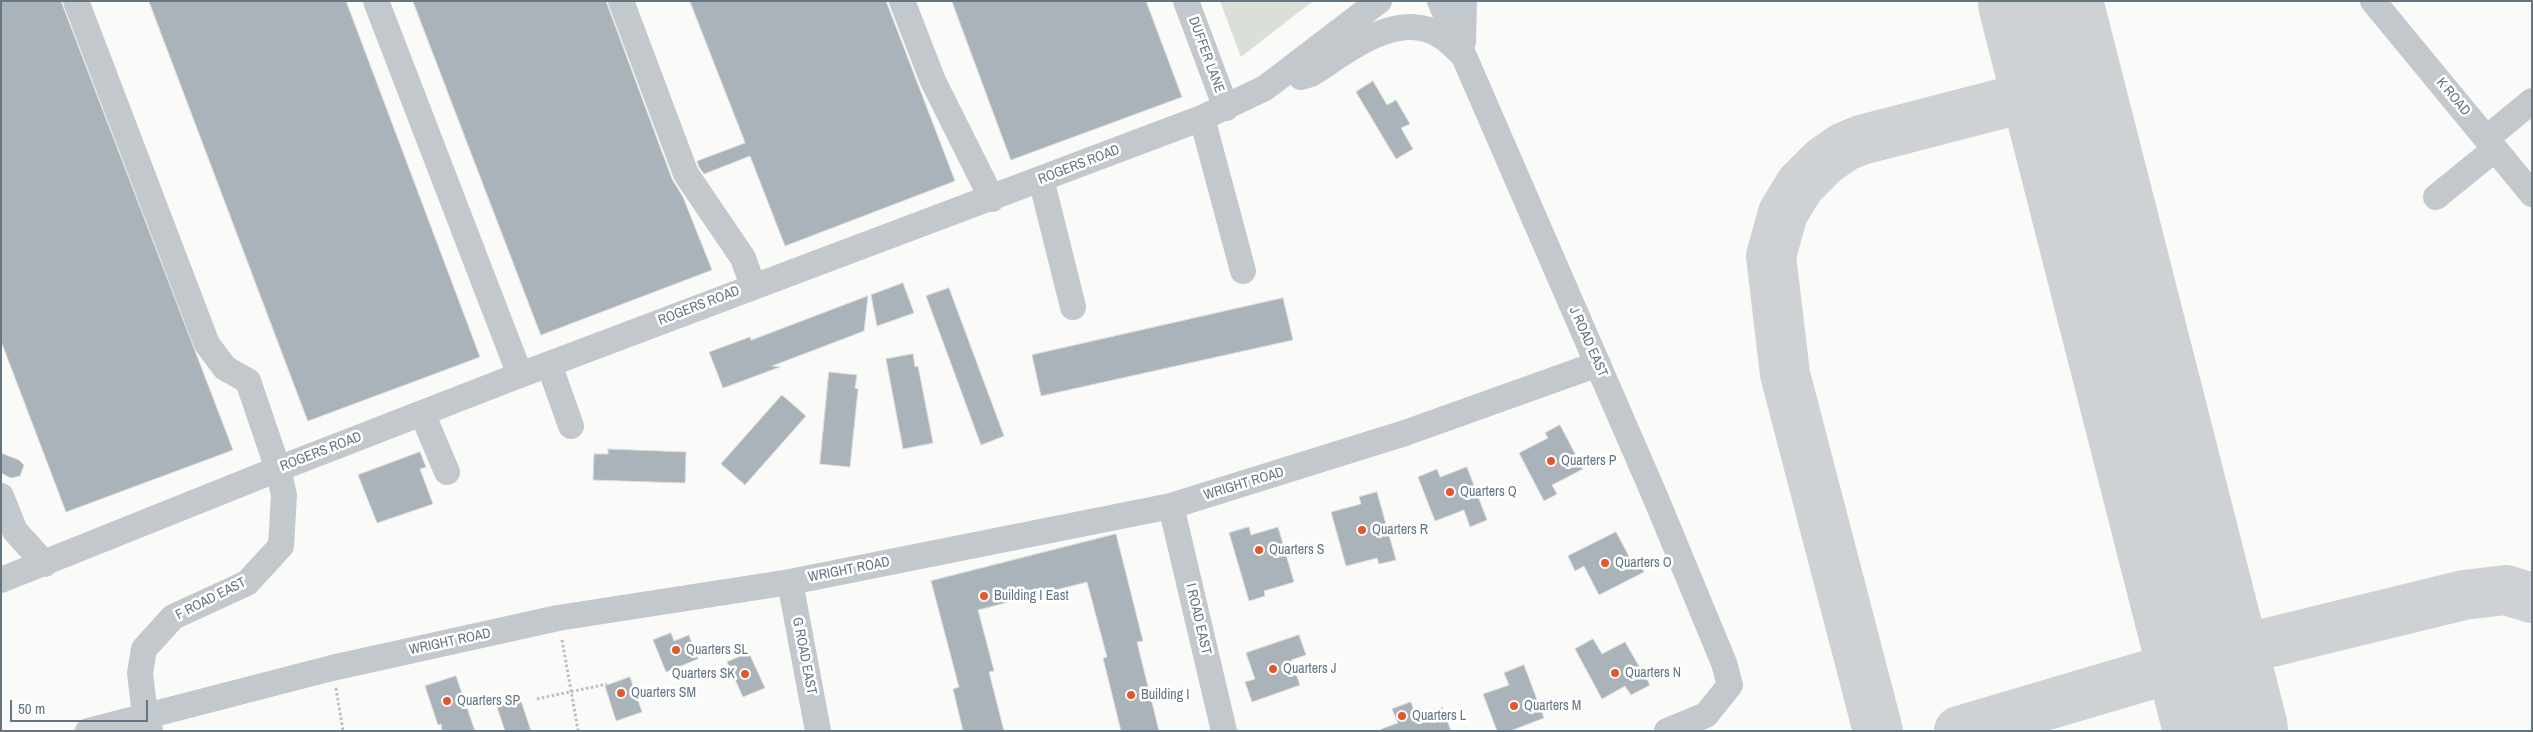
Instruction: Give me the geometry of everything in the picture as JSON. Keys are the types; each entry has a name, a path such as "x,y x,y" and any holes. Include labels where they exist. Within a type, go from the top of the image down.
{"street":[{"name":"F ROAD EAST","path":"76,1 207,344 225,368 248,382 278,468 284,495 281,546 247,583 173,617 144,648 140,673 147,723"},
{"path":"376,1 520,375"},
{"path":"621,1 686,174 743,258 753,286"},
{"path":"902,1 933,81 992,198"},
{"name":"DUFFER LANE","path":"1186,1 1226,108"},
{"name":"ROGERS ROAD","path":"1,580 45,564 278,468 753,286 992,198 1226,108 1265,88 1379,1"},
{"name":"J ROAD EAST","path":"1440,1 1598,364 1713,637 1730,685 1706,715 1667,731"},
{"path":"1463,55 1462,12 1464,1"},
{"name":"K ROAD","path":"2373,1 2532,194"},
{"path":"1265,88 1310,74 1372,36 1400,27 1426,29 1441,36 1463,55"},
{"path":"2436,197 2532,101"},
{"path":"1202,118 1243,271"},
{"path":"1041,179 1073,307"},
{"path":"548,364 571,426"},
{"name":"WRIGHT ROAD","path":"88,731 147,723 332,668 558,618 790,582 1171,506 1405,433 1598,364"},
{"path":"422,413 447,472"},
{"path":"1,496 15,531 45,564"},
{"name":"I ROAD EAST","path":"1171,506 1224,731"},
{"name":"G ROAD EAST","path":"790,582 818,731"}],"path":[{"path":"558,618 578,730"},
{"path":"332,668 343,731"},
{"path":"537,699 607,684"}],"shaded area":[{"path":"1220,1 1313,1 1241,57"}],"building":[{"path":"1,1 61,1 233,450 66,512 1,341"},
{"path":"149,1 346,1 480,357 308,421"},
{"path":"413,1 606,1 672,179 683,197 712,270 541,335"},
{"path":"690,1 886,1 955,181 785,246 750,156 704,174 699,167 697,161 745,143"},
{"path":"952,1 1146,1 1182,97 1011,160"},
{"path":"1373,81 1387,105 1396,100 1410,124 1401,128 1413,149 1396,159 1356,92"},
{"path":"903,283 914,313 877,326 871,295"},
{"path":"949,288 1004,436 981,445 926,296"},
{"path":"868,296 864,331 772,366 780,367 723,388 709,352 750,337 751,340"},
{"path":"1283,298 1293,340 1041,396 1032,355"},
{"path":"913,354 915,367 918,366 933,443 903,449 886,359"},
{"path":"829,372 857,375 855,388 858,389 850,467 820,464"},
{"path":"782,395 806,416 745,485 721,464"},
{"name":"Quarters P","path":"1560,425 1583,469 1552,485 1557,494 1544,501 1519,453 1548,438 1545,433"},
{"path":"608,449 686,452 685,483 593,480 594,454 608,454"},
{"path":"420,452 426,467 420,469 433,504 377,523 358,475"},
{"path":"1,453 19,460 24,465 20,476 11,478 1,473"},
{"name":"Quarters Q","path":"1467,467 1487,520 1470,527 1464,510 1435,521 1418,477 1437,469 1440,477"},
{"name":"Quarters R","path":"1377,492 1396,560 1379,564 1377,558 1346,566 1331,512 1361,504 1359,497"},
{"name":"Quarters S","path":"1249,527 1251,535 1278,527 1294,582 1264,591 1265,596 1249,601 1229,533"},
{"name":"Quarters O","path":"1616,532 1631,560 1636,557 1644,572 1599,595 1584,566 1575,571 1568,556"},
{"name":"Building I East","path":"1116,534 1143,641 1137,642 1159,731 1121,731 1103,658 1107,657 1087,582 978,610 994,671 989,672 1004,731 963,731 953,689 959,687 931,581"},
{"name":"Quarters SL","path":"671,633 674,641 689,635 698,659 666,672 653,640"},
{"name":"Quarters J","path":"1299,635 1306,655 1291,660 1300,685 1252,702 1245,682 1255,679 1246,653"},
{"name":"Quarters N","path":"1593,639 1602,654 1625,642 1650,685 1631,695 1625,686 1602,699 1575,649"},
{"name":"Quarters SK","path":"749,653 765,688 743,697 727,662"},
{"name":"Quarters M","path":"1524,665 1544,718 1510,731 1497,731 1483,694 1509,685 1504,673"},
{"name":"Quarters SP","path":"456,676 475,731 442,731 441,724 438,725 425,686"},
{"name":"Quarters SM","path":"630,677 642,712 616,721 605,686"},
{"path":"520,698 531,731 505,731 497,707"},
{"name":"Quarters L","path":"1411,702 1416,716 1442,707 1451,731 1382,731 1381,729 1398,723 1392,709"}],"taxiway":[{"path":"1878,731 1785,374 1771,256 1783,213 1800,185 1824,161 1844,147 1861,140 2062,88"},
{"path":"1959,731 2206,658 2464,595 2506,590 2532,598"}],"runway":[{"path":"2040,1 2226,731"}],"place":[{"name":"Quarters P","path":"1551,461"},
{"name":"Quarters Q","path":"1450,492"},
{"name":"Quarters R","path":"1362,530"},
{"name":"Quarters S","path":"1259,550"},
{"name":"Quarters O","path":"1605,563"},
{"name":"Building I East","path":"984,596"},
{"name":"Quarters SL","path":"676,650"},
{"name":"Quarters J","path":"1273,669"},
{"name":"Quarters N","path":"1615,673"},
{"name":"Quarters SK","path":"745,674"},
{"name":"Quarters SM","path":"621,693"},
{"name":"Building I","path":"1131,695"},
{"name":"Quarters SP","path":"447,701"},
{"name":"Quarters M","path":"1514,706"},
{"name":"Quarters L","path":"1402,716"}]}
